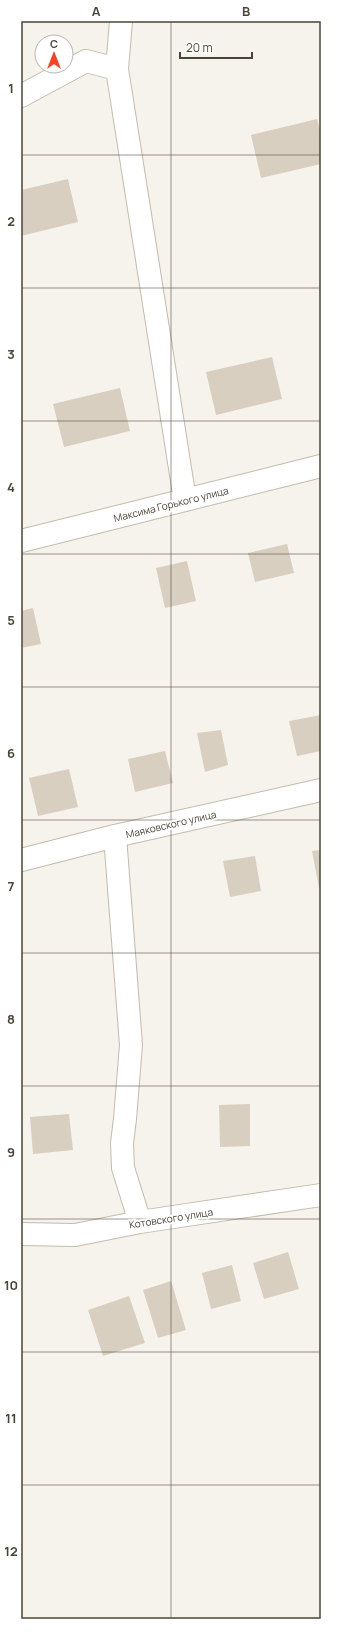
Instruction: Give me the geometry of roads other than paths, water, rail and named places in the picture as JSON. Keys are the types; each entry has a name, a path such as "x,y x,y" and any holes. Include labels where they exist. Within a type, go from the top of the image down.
{"street":[{"path":"121,21 117,70 185,500"},
{"path":"21,96 86,61 117,70"},
{"name":"Максима Горького улица","path":"21,541 321,466"},
{"name":"Маяковского улица","path":"21,860 115,836 321,790"},
{"path":"115,836 131,1045 122,1143 124,1168 140,1222"},
{"name":"Котовского улица","path":"21,1234 75,1235 140,1222 321,1195"}]}
